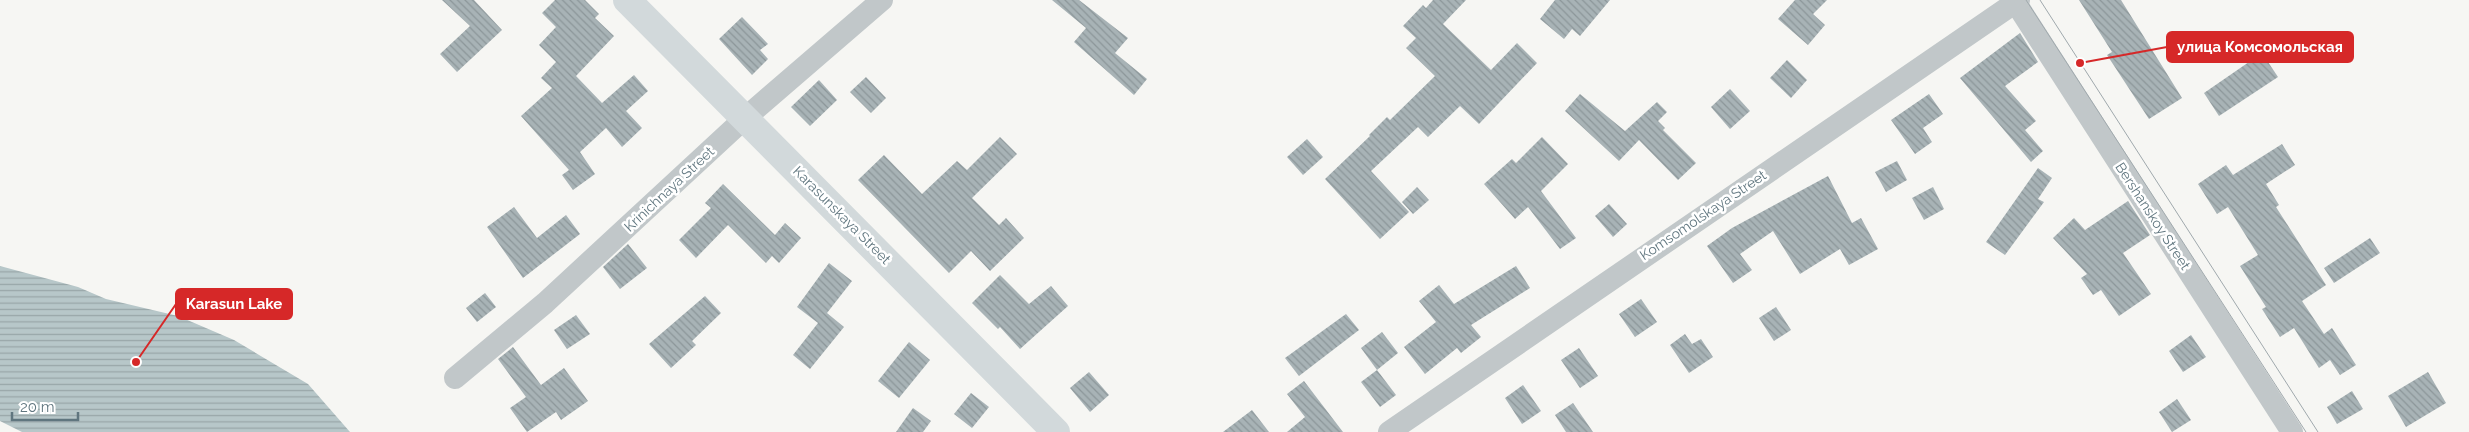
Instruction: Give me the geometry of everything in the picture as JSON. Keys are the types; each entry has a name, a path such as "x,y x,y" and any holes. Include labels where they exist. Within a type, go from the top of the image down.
{"street":[{"name":"Karasunskaya Street","path":"627,0 1056,432"},
{"name":"Krinichnaya Street","path":"455,378 545,303 745,118 882,0"},
{"name":"Komsomolskaya Street","path":"1389,432 2016,1"},
{"name":"Bershanskoy Street","path":"2016,1 2292,432"}],"shaded area":[{"path":"0,266 78,287 106,299 178,316 234,340 308,384 350,432 22,432 0,421"}],"building":[{"path":"442,0 474,0 502,30 457,72 440,54 470,26"},
{"path":"555,0 585,0 599,14 595,18 614,36 576,76 602,103 634,75 648,91 626,111 642,128 622,147 606,128 580,152 595,174 573,190 562,175 569,170 521,116 552,88 541,78 556,62 539,45 556,27 542,13"},
{"path":"1052,0 1079,0 1128,38 1115,53 1147,79 1134,95 1074,42 1086,28"},
{"path":"1433,0 1466,0 1443,24 1491,70 1517,43 1537,63 1479,124 1460,106 1428,137 1418,127 1371,171 1409,212 1380,239 1325,179 1387,117 1390,120 1435,76 1406,48 1416,38 1403,26 1423,5 1426,8"},
{"path":"1555,0 1610,0 1580,36 1572,29 1564,39 1540,19"},
{"path":"1795,0 1827,0 1813,14 1825,25 1808,45 1778,19"},
{"path":"2079,0 2121,0 2182,98 2149,119 2107,55 2112,52"},
{"path":"742,17 768,44 760,50 768,59 752,75 719,39"},
{"path":"2020,33 2038,62 2005,86 2036,121 2025,130 2043,151 2031,162 1960,78"},
{"path":"2262,53 2278,77 2219,116 2204,93"},
{"path":"1787,60 1807,80 1791,98 1770,78"},
{"path":"866,77 886,98 871,113 850,92"},
{"path":"819,80 837,100 810,126 791,107"},
{"path":"1730,89 1750,111 1730,129 1711,107"},
{"path":"1580,94 1625,131 1657,102 1667,112 1658,121 1665,128 1663,130 1696,163 1678,180 1639,140 1619,161 1565,111"},
{"path":"1929,94 1943,114 1923,128 1932,142 1915,154 1891,120"},
{"path":"1000,137 1017,154 972,198 999,225 1006,218 1024,238 990,271 971,251 949,273 858,180 884,155 922,194 957,161 967,170"},
{"path":"1542,137 1568,164 1541,191 1576,238 1560,249 1528,207 1515,219 1484,184 1512,159 1516,163"},
{"path":"1307,139 1323,157 1303,175 1287,157"},
{"path":"2282,144 2295,165 2266,184 2279,205 2276,207 2326,285 2302,301 2324,334 2332,328 2356,365 2340,375 2330,360 2319,368 2294,328 2280,337 2262,309 2266,307 2240,266 2258,255 2228,207 2217,214 2198,184 2226,165 2233,175"},
{"path":"1897,161 1907,180 1886,192 1875,172"},
{"path":"2038,168 2052,178 2038,199 2044,202 2005,255 1986,242"},
{"path":"1828,176 1852,223 1861,218 1878,249 1849,265 1840,249 1800,274 1773,231 1740,254 1752,270 1733,283 1707,246 1732,228"},
{"path":"723,184 775,235 785,223 801,238 779,263 772,256 766,263 728,225 696,258 679,240 711,208 705,203"},
{"path":"1417,187 1429,200 1413,214 1402,202"},
{"path":"1933,187 1944,209 1924,220 1912,198"},
{"path":"2128,201 2150,235 2123,253 2151,294 2119,316 2101,290 2093,295 2081,278 2087,274 2053,238 2074,218 2085,230"},
{"path":"1609,204 1627,224 1613,237 1595,216"},
{"path":"514,207 537,238 566,215 580,234 523,278 487,227"},
{"path":"2370,238 2380,253 2334,283 2324,268"},
{"path":"628,244 647,268 620,289 603,267"},
{"path":"829,263 852,281 827,313 844,327 810,369 793,355 818,323 797,307"},
{"path":"1516,266 1530,288 1471,325 1481,337 1461,353 1457,348 1425,374 1404,347 1436,322 1419,301 1439,285 1454,304"},
{"path":"1000,275 1029,304 1051,286 1068,306 1020,349 1000,327 998,329 972,303"},
{"path":"485,293 496,307 477,322 466,308"},
{"path":"705,296 721,313 692,341 696,345 671,368 649,344"},
{"path":"1641,299 1657,322 1635,337 1619,314"},
{"path":"1776,307 1791,330 1774,341 1759,318"},
{"path":"1346,314 1359,330 1299,376 1285,358"},
{"path":"576,315 590,334 567,349 554,330"},
{"path":"1382,332 1398,353 1377,370 1361,348"},
{"path":"1685,334 1692,344 1701,339 1713,357 1689,373 1670,345"},
{"path":"2191,335 2206,357 2183,372 2169,351"},
{"path":"909,342 930,360 899,398 878,381"},
{"path":"513,347 541,385 564,368 588,401 561,420 556,412 527,432 510,408 526,397 498,359"},
{"path":"1579,348 1598,376 1580,388 1561,360"},
{"path":"1377,370 1396,395 1380,407 1361,382"},
{"path":"1089,372 1109,395 1090,412 1070,388"},
{"path":"2428,372 2446,403 2406,427 2388,396"},
{"path":"1304,381 1343,432 1287,432 1305,417 1287,394"},
{"path":"1523,385 1541,411 1522,424 1505,398"},
{"path":"2352,391 2363,409 2337,424 2327,407"},
{"path":"971,393 989,407 972,428 954,414"},
{"path":"2177,399 2191,420 2172,432 2159,412"},
{"path":"1573,403 1593,432 1566,432 1555,415"},
{"path":"913,408 931,421 923,432 896,432"},
{"path":"1252,410 1269,432 1223,432"}],"tram line":[{"path":"2026,0 2306,432"},
{"path":"2040,0 2318,432"}],"place":[{"name":"улица Комсомольская","path":"2080,63"},
{"name":"Karasun Lake","path":"136,362"}]}
